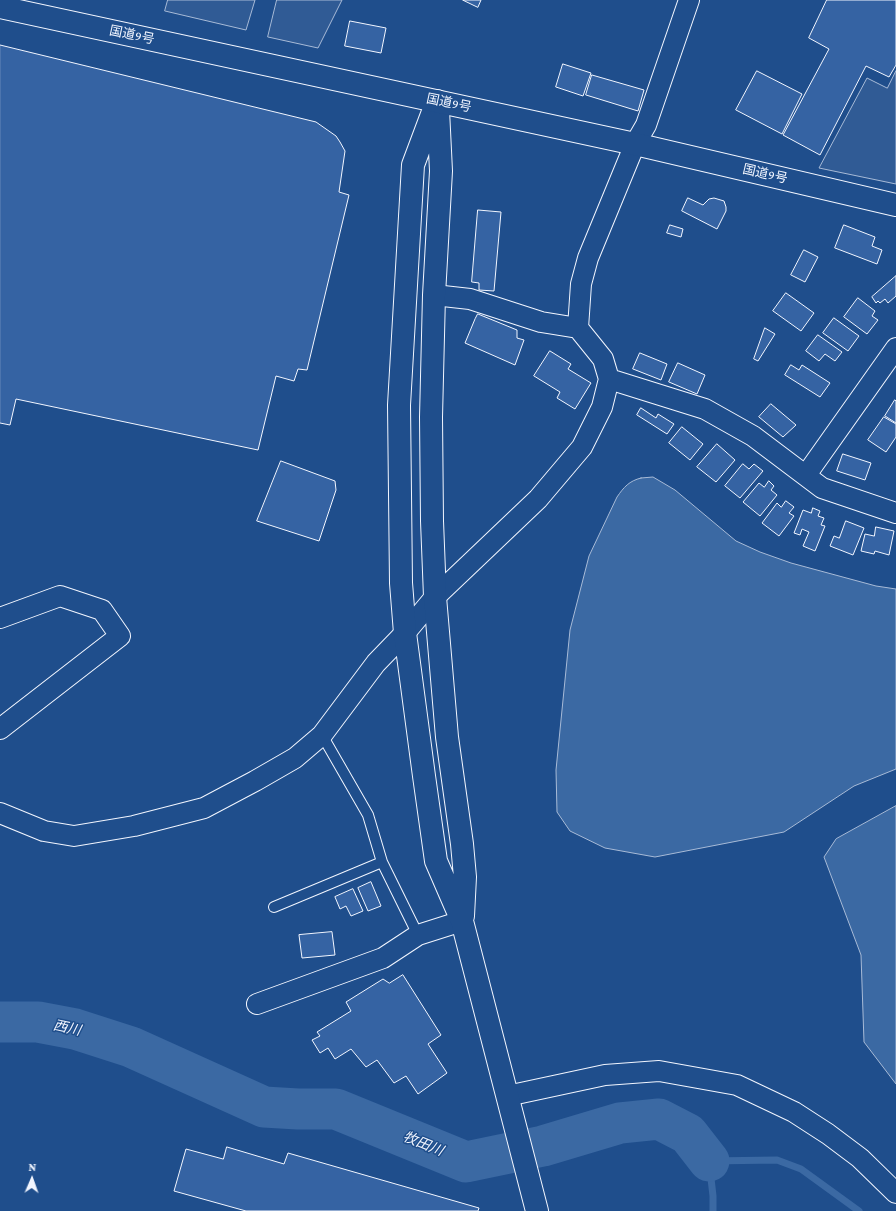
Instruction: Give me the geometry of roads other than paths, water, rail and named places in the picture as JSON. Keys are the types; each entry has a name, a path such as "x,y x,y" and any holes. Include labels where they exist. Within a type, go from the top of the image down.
{"main road":[{"name":"国道9号","path":"0,7 635,144 896,205"},
{"path":"438,101 441,171 434,295 431,417 432,521 435,597 447,737 462,844 465,877 462,921"},
{"path":"438,101 413,165 400,405 401,583 405,633 436,861 462,921 536,1211"}],"street":[{"path":"0,813 44,831 74,836 134,826 204,808 295,758 322,735 376,663 405,633 435,597 538,499 582,447 602,407 609,379 602,359 578,328 581,284 588,258 635,144 646,125 689,0"},
{"path":"434,295 470,299 541,322 578,328"},
{"path":"806,475 896,348"},
{"path":"609,379 705,409 753,436 822,488 896,513"},
{"path":"0,618 60,596 102,610 120,636 0,729"},
{"path":"257,1004 383,958 418,936 462,921"},
{"path":"507,1096 605,1075 659,1071 737,1085 794,1112 828,1134 860,1158 896,1193"}],"lane":[{"path":"322,735 368,814 382,862 418,936"},
{"path":"274,907 382,862"}],"waterway":[{"name":"牧田川","path":"0,1022 38,1022 75,1029 131,1047 264,1107 336,1109 466,1162 543,1146 620,1123 659,1119 688,1134 709,1161"},
{"path":"713,1211 709,1161 777,1160 801,1169 859,1211"}],"water label":[{"name":"西川","path":"67,1028"}]}
